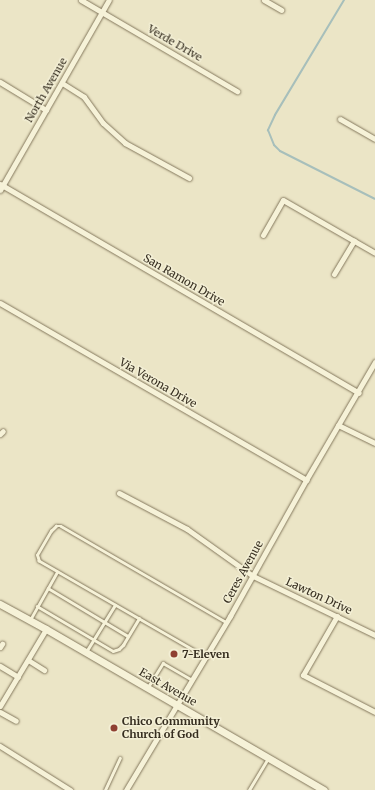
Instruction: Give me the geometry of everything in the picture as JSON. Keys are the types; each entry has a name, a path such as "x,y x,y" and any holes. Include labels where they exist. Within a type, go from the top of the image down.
{"main road":[{"name":"East Avenue","path":"0,604 46,629 324,790"}],"street":[{"name":"Verde Drive","path":"81,0 237,91"},
{"name":"North Avenue","path":"1,187 109,0"},
{"path":"264,0 281,10"},
{"path":"0,82 46,110"},
{"path":"62,83 84,97 103,123 124,143 189,178"},
{"path":"340,119 375,139"},
{"name":"San Ramon Drive","path":"1,187 358,392"},
{"path":"263,235 283,200 375,253"},
{"path":"334,274 354,241"},
{"name":"Via Verona Drive","path":"0,303 306,480"},
{"name":"Ceres Avenue","path":"126,790 253,576 306,480 375,362"},
{"path":"338,425 375,443"},
{"name":"Lawton Drive","path":"119,493 187,529 253,576 375,635"},
{"path":"337,616 304,675 375,712"},
{"path":"0,706 46,629"},
{"path":"28,660 44,670"},
{"path":"0,666 18,677"},
{"path":"0,712 16,721"},
{"path":"0,746 70,790"}],"lane":[{"path":"205,657 39,561 36,555 51,531 56,526 61,526 226,622"},
{"path":"30,620 58,572"},
{"path":"48,588 128,636"},
{"path":"86,652 115,605"},
{"path":"38,606 113,651 123,645 139,618"},
{"path":"148,688 162,663 191,679"},
{"path":"105,790 120,758"},
{"path":"249,790 268,758"}],"waterway":[{"path":"344,0 275,115 268,130 274,145 280,151 375,199"}],"place":[{"name":"7-Eleven","path":"174,654"},
{"name":"Chico Community Church of God","path":"114,728"}]}
